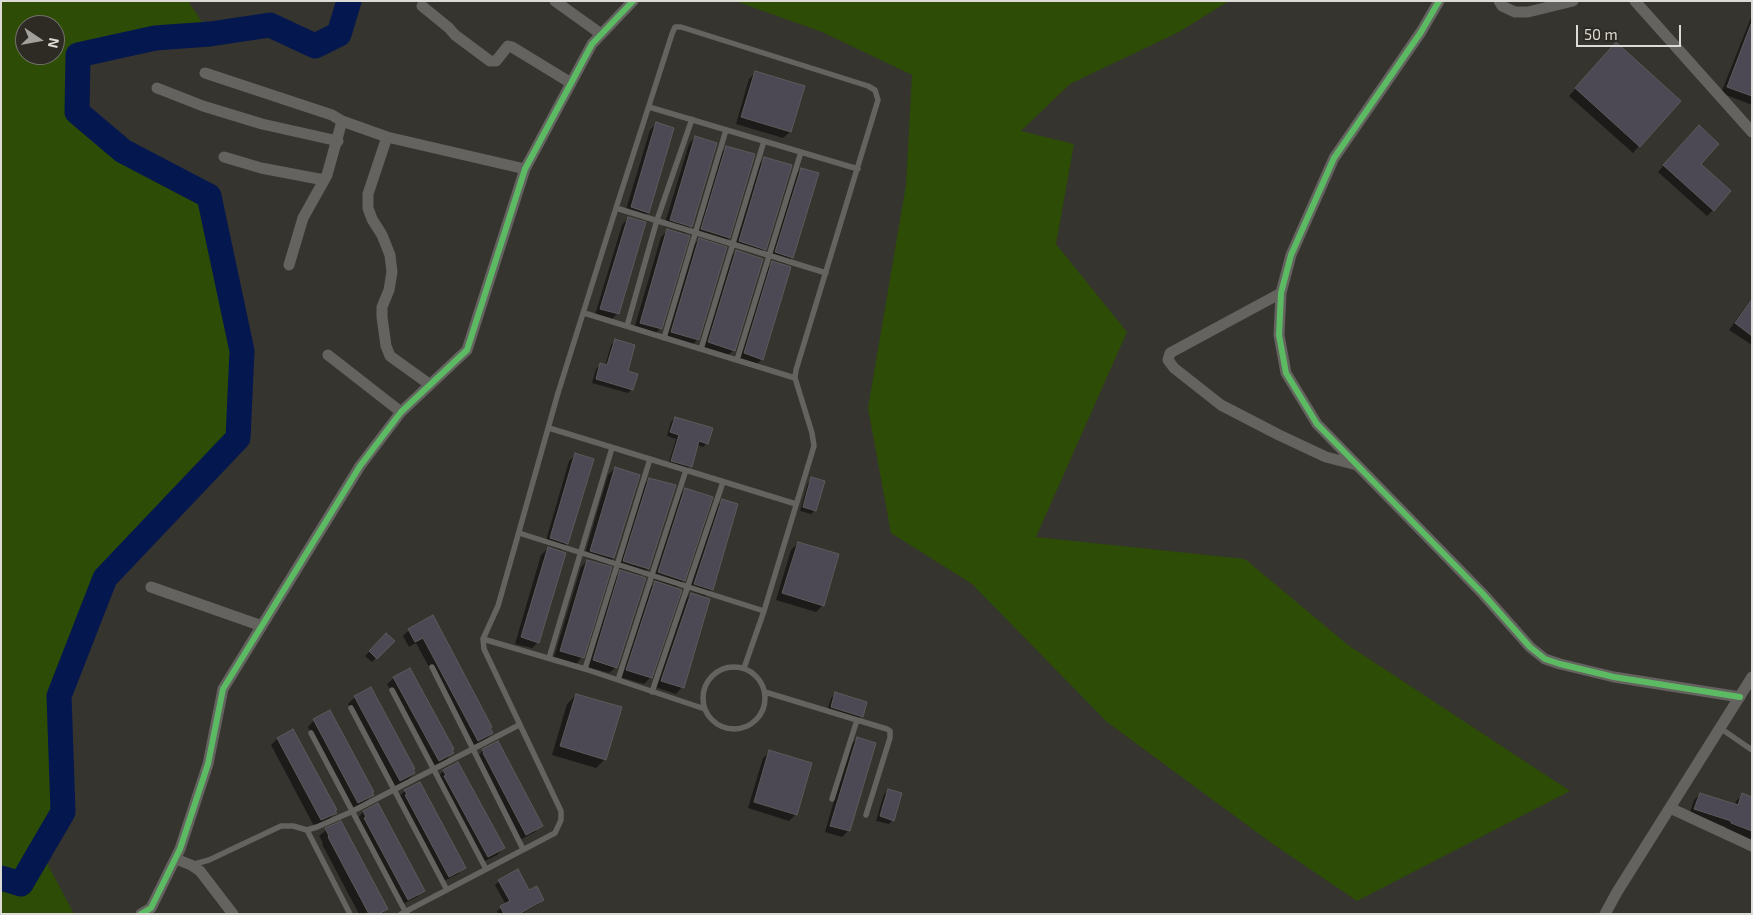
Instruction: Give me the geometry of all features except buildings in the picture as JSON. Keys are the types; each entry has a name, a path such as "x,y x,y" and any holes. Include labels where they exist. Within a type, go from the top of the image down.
{"street":[{"path":"556,1 601,34"},
{"path":"141,914 151,908 176,859 208,764 223,689 360,466 401,412 467,350 525,168 592,44 632,1"},
{"path":"1439,1 1421,32 1334,158 1291,255 1281,293 1279,335 1286,373 1317,424 1483,594 1530,647 1545,659 1614,677 1740,697"},
{"path":"1499,1 1502,6 1515,12 1528,12 1572,1"},
{"path":"1635,1 1752,132"},
{"path":"422,6 455,35 490,61 496,61 508,46 512,46 571,83"},
{"path":"205,73 332,116 387,137 525,168"},
{"path":"157,88 202,106 245,119 338,141"},
{"path":"289,265 304,218 324,180 338,141 342,121"},
{"path":"387,137 368,194 368,208 390,255 392,272 389,290 382,307 386,346 390,356 429,384"},
{"path":"224,157 261,168 324,180"},
{"path":"1281,293 1170,353 1168,360 1174,368 1221,404 1326,458 1357,465"},
{"path":"328,355 401,412"},
{"path":"151,587 262,626"},
{"path":"1605,914 1752,678"},
{"path":"1670,808 1752,846"},
{"path":"176,859 200,871 233,914"}],"lane":[{"path":"311,733 403,912 555,833 561,820 561,812 484,649 483,639 498,606 584,312 675,27 681,27 868,86 875,90 878,100 794,378 812,433 814,446 764,611 744,668"},
{"path":"649,106 858,168"},
{"path":"627,326 658,220 692,119"},
{"path":"664,338 726,130"},
{"path":"701,349 764,141"},
{"path":"737,360 801,152"},
{"path":"616,208 826,273"},
{"path":"584,312 794,378"},
{"path":"549,428 796,504"},
{"path":"549,658 612,448"},
{"path":"585,669 650,459"},
{"path":"618,680 686,470"},
{"path":"652,692 723,482"},
{"path":"519,533 764,611"},
{"path":"483,639 585,669 705,709"},
{"path":"432,667 523,849"},
{"path":"723,668 744,668 760,680 765,692 764,706 761,713 757,719 746,727 725,728 712,721 705,709 704,688 712,676 723,668"},
{"path":"392,690 486,869"},
{"path":"765,692 890,731 890,738 866,815"},
{"path":"350,708 447,890"},
{"path":"832,799 857,720"},
{"path":"191,865 209,860 281,826 293,826 307,830 317,827 351,812 519,725"},
{"path":"1720,728 1752,750"},
{"path":"307,830 350,914"}],"green space":[{"path":"1,1 188,1 210,34 155,38 78,55 77,112 123,151 209,196 242,351 238,438 105,578 59,696 63,812 47,863 74,914 1,914"},
{"path":"735,1 1229,1 1179,32 1070,84 1021,131 1074,144 1056,244 1127,332 1036,537 1245,559 1348,645 1570,791 1357,901 1270,842 1107,722 972,584 891,533 868,408 906,185 912,75 822,32"}],"waterway":[{"path":"1,878 21,884 63,812 59,696 105,578 238,438 242,351 209,196 123,151 77,112 78,55 155,38 210,34 270,25 315,46 339,34 349,1"}],"cycle path":[{"path":"141,914 151,908 180,849 208,764 223,689 360,466 401,412 467,350 525,169 592,44 633,1"},
{"path":"1439,1 1421,32 1334,158 1291,255 1281,293 1279,335 1286,373 1317,424 1483,594 1530,647 1545,659 1614,677 1740,697"}]}
